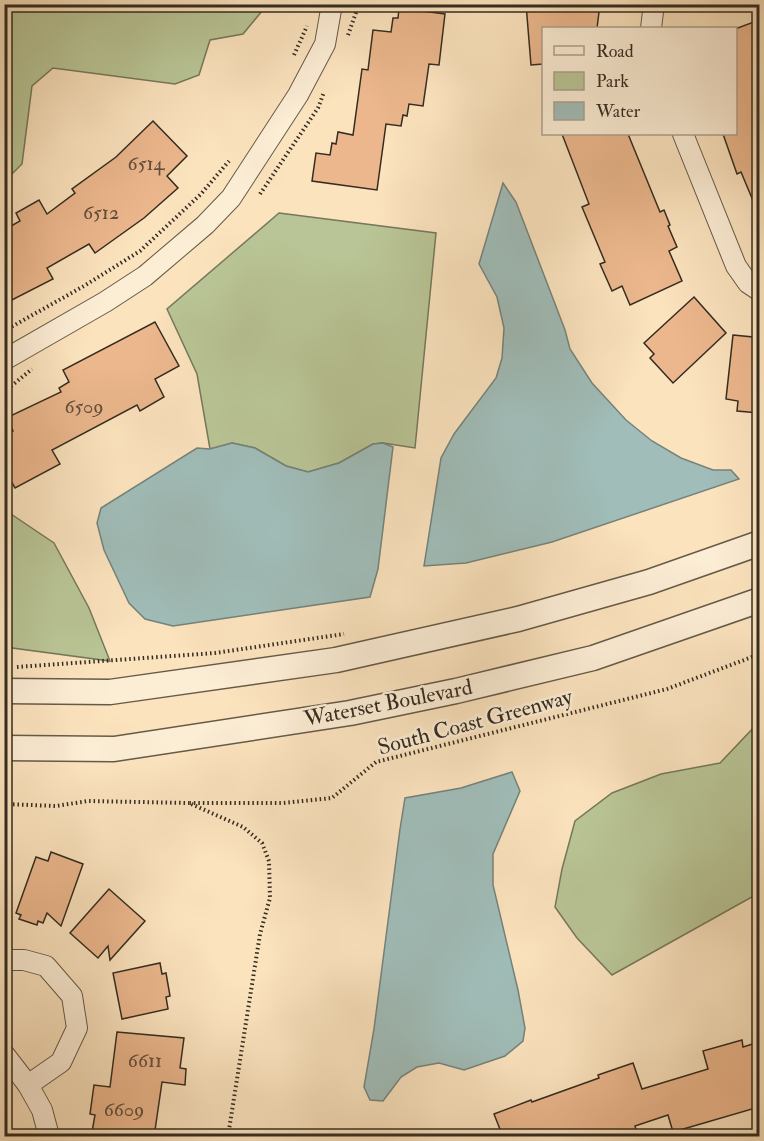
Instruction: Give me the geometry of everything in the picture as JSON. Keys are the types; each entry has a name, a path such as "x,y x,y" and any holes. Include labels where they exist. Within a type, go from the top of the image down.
{"street":[{"path":"4,360 105,302 145,276 205,225 231,198 298,95 325,44 332,4"},
{"path":"651,27 654,4"},
{"path":"682,135 735,266 748,283 759,291"},
{"path":"4,691 110,692 336,660 529,616 649,582 759,543"},
{"name":"Waterset Boulevard","path":"4,748 114,749 350,713 456,691 592,658 759,600"},
{"path":"4,960 24,960 46,966 72,996 76,1028 62,1062 28,1085"},
{"path":"4,1054 28,1085 42,1110 49,1137"}],"path":[{"path":"294,56 308,22"},
{"path":"4,330 84,286 140,251 201,194 231,159"},
{"path":"16,667 215,653 349,633"},
{"name":"South Coast Greenway","path":"4,804 56,806 88,801 283,803 332,798 375,762 667,689 759,654"},
{"path":"189,803 243,827 262,843 269,861 270,898 260,934 228,1137"}],"green space":[{"path":"5,4 267,5 243,34 210,40 199,75 175,84 53,68 32,86 22,164 5,181"},
{"path":"279,213 436,233 415,448 383,443 373,444 339,463 308,472 286,466 255,448 232,443 210,449 197,374 167,309"},
{"path":"5,510 54,543 89,608 110,661 5,647"},
{"path":"759,722 759,893 612,975 577,938 555,907 575,821 612,793 661,774 720,763"}],"water":[{"path":"503,183 516,202 565,330 570,349 592,383 626,420 652,441 681,458 713,470 731,470 739,479 552,542 466,563 424,566 441,458 454,434 496,378 502,358 504,328 497,297 479,264"},
{"path":"232,443 255,448 286,466 308,472 339,463 373,444 383,443 393,447 378,569 370,597 173,626 145,619 129,603 104,550 97,523 101,508 197,448 210,449"},
{"path":"512,772 520,791 493,854 493,885 518,990 525,1028 523,1041 505,1056 464,1070 439,1063 417,1067 401,1077 383,1101 370,1100 364,1087 405,798 461,788"}],"building":[{"path":"526,4 600,4 597,27 542,27 542,64 531,65"},
{"path":"399,8 445,14 439,65 429,64 423,106 409,104 407,116 403,115 401,126 386,124 377,190 312,181 316,153 330,155 332,143 336,144 338,132 353,135 362,69 368,70 373,30 391,32 393,18 398,18"},
{"path":"759,20 759,215 741,172 737,174 723,135 737,135 737,28"},
{"path":"153,121 187,156 167,176 178,188 144,218 95,253 89,244 47,268 53,279 4,304 4,230 20,221 16,213 39,200 47,214 75,193 72,189 116,157"},
{"path":"562,135 628,135 660,212 664,210 670,225 668,226 677,247 669,251 682,281 630,305 622,286 612,291 600,264 605,262 582,207 589,204"},
{"path":"694,297 726,333 673,383 650,358 654,354 644,343"},
{"path":"155,322 179,366 155,379 164,397 140,411 137,405 52,450 60,464 15,488 4,469 4,435 13,431 6,418 61,392 59,388 69,382 63,370"},
{"path":"733,335 753,337 753,343 759,344 759,413 737,411 738,401 726,399"},
{"path":"51,852 83,864 61,926 47,913 43,923 38,921 37,925 19,919 21,915 16,913 36,857 48,861"},
{"path":"109,889 145,921 110,960 108,946 98,958 70,933"},
{"path":"160,963 162,974 166,973 170,996 166,997 168,1009 122,1019 113,973"},
{"path":"117,1032 184,1038 180,1068 186,1069 185,1085 162,1082 154,1137 124,1137 92,1132 95,1115 90,1114 94,1085 110,1087"},
{"path":"742,1040 743,1047 759,1042 759,1107 673,1132 668,1115 635,1126 638,1137 503,1137 494,1114 599,1078 598,1075 633,1063 642,1089 708,1069 703,1051"}]}
